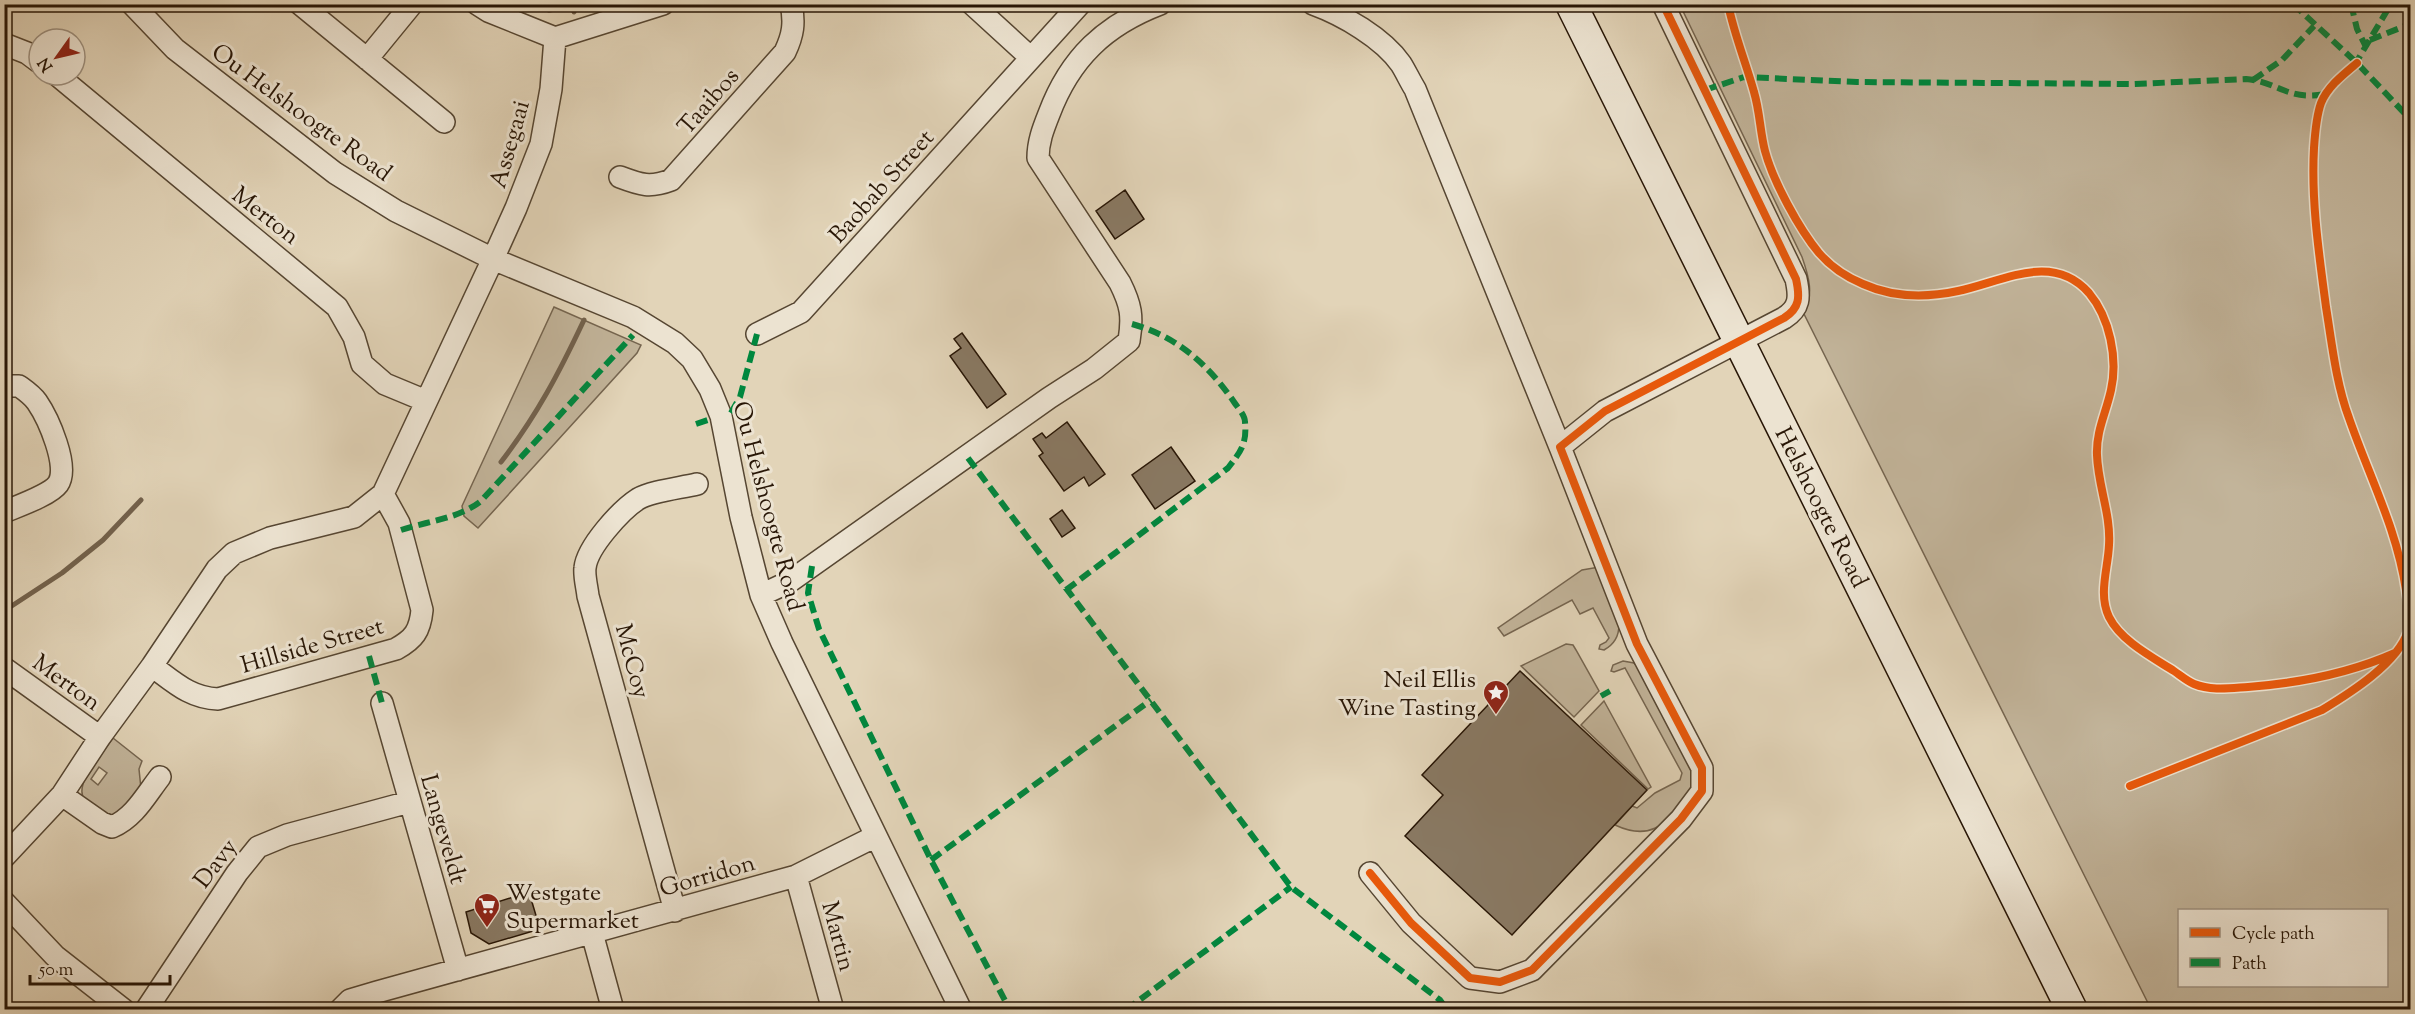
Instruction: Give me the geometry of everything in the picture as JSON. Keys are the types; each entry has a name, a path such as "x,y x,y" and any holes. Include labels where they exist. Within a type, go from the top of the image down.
{"main road":[{"name":"Helshoogte Road","path":"1571,4 2072,1010"}],"street":[{"name":"Ou Helshoogte Road","path":"132,4 175,49 335,173 396,211 493,259 633,317 675,343 692,359 710,389 721,416 741,517 761,595 782,643 961,1010"},
{"path":"300,4 444,122"},
{"path":"367,59 412,4"},
{"path":"477,4 488,11 555,38 663,4"},
{"name":"Taaibos","path":"620,177 655,186 671,180 785,52 792,37 795,20 791,4"},
{"path":"972,4 1031,58"},
{"name":"Baobab Street","path":"757,334 801,312 1080,4"},
{"path":"761,595 789,582 1094,369 1130,341 1132,324 1130,304 1124,290 1038,158 1038,144 1056,94 1068,72 1096,41 1131,15 1160,4"},
{"path":"1313,4 1335,12 1380,42 1400,63 1415,89 1637,644 1702,768 1702,791 1681,819 1532,970 1500,982 1470,978 1411,923 1370,873"},
{"path":"1560,447 1605,411 1792,313 1799,299 1798,285 1663,4"},
{"name":"Assegaai","path":"493,259 541,144 551,89 555,38"},
{"path":"4,44 27,53"},
{"name":"Merton","path":"72,87 338,307 354,337 362,364 385,384 426,401"},
{"path":"4,857 62,795 218,569 234,552 270,538 354,517 383,494 493,259"},
{"path":"4,386 19,386 38,403 62,459 63,473 57,486 4,512"},
{"name":"McCoy","path":"675,910 588,596 584,569 589,552 623,512 639,498 697,484"},
{"name":"Hillside Street","path":"152,666 185,690 202,698 218,699 396,649 410,642 417,634 421,624 422,610 399,523 383,494"},
{"name":"Merton","path":"4,668 100,737"},
{"name":"Langeveldt","path":"382,703 458,970"},
{"path":"62,795 102,823 112,827 122,823 131,814 160,777"},
{"name":"Davy","path":"146,1010 237,873 258,847 287,836 409,802"},
{"name":"Gorridon","path":"340,1010 350,1000 796,876 876,836"},
{"name":"Martin","path":"796,876 833,1010"},
{"path":"4,902 55,956 124,1010"},
{"path":"592,933 613,1010"}],"shaded area":[{"path":"529,4 583,5 549,12"},
{"path":"1680,5 2410,5 2410,1009 2151,1009 1804,314 1810,292 1802,257"},
{"path":"554,307 641,345 637,353 478,528 464,516 462,506"},
{"path":"1599,567 1613,600 1619,623 1618,633 1613,643 1604,650 1599,649 1600,645 1609,638 1593,608 1580,614 1572,600 1504,636 1498,628 1582,570"},
{"path":"1566,644 1573,645 1599,691 1574,717 1521,666"},
{"path":"1623,661 1634,663 1638,667 1693,767 1694,790 1668,818 1651,830 1629,830 1615,825 1632,806 1637,808 1655,793 1680,780 1682,773 1625,668 1611,671 1613,665"},
{"path":"1604,701 1651,787 1648,789 1581,725"},
{"path":"113,738 142,761 139,769 141,789 113,820 85,801 82,786 90,769","holes":["99,767 107,773 98,785 91,779"]}],"building":[{"path":"1125,190 1144,219 1115,239 1096,211"},
{"path":"962,333 1006,394 987,408 950,356 961,348 954,339"},
{"path":"1067,422 1105,474 1089,486 1084,477 1064,491 1039,456 1043,453 1033,439 1042,433 1046,438"},
{"path":"1171,447 1195,481 1155,509 1132,475"},
{"path":"1062,510 1075,528 1062,537 1050,519"},
{"path":"1520,671 1647,790 1512,935 1405,836 1443,795 1422,775"},
{"path":"529,892 540,929 489,944 471,933 466,912"}],"waterway":[{"path":"572,4 574,12"},
{"path":"501,462 547,393 584,320"},
{"path":"4,611 62,573 103,540 141,500"}],"marked path":[{"path":"2293,4 2357,63 2410,119"},
{"path":"2351,4 2357,29 2366,47"},
{"path":"2354,66 2391,4"},
{"path":"2370,40 2410,24"},
{"path":"2253,80 2282,60 2314,26"},
{"path":"1705,90 1744,77 1857,82 2134,84 2246,79 2301,95 2325,94"},
{"path":"1066,590 1228,468 1240,452 1244,442 1245,419 1213,375 1177,344 1148,329 1132,324"},
{"path":"731,413 740,397 757,334"},
{"path":"401,530 453,516 481,501 633,335"},
{"path":"696,424 708,420"},
{"path":"968,458 1291,887 1440,1000 1447,1010"},
{"path":"812,566 808,593 819,629 931,860 1010,1010"},
{"path":"369,656 382,703"},
{"path":"1601,696 1610,691"},
{"path":"931,860 1151,700"},
{"path":"1126,1010 1291,887"}],"cycle path":[{"path":"1370,873 1411,923 1470,978 1500,982 1532,970 1681,819 1702,791 1702,768 1637,644 1560,447 1605,411 1784,318 1798,302 1796,279 1663,4"},
{"path":"1728,4 1754,92 1765,151 1774,176 1803,231 1819,253 1834,267 1875,289 1910,295 1934,295 1958,291 2026,273 2059,274 2075,280 2096,303 2107,327 2113,352 2111,390 2097,446 2109,534 2104,599 2109,617 2121,634 2138,648 2194,684 2214,688 2305,680 2360,667 2395,653"},
{"path":"2130,786 2322,710 2359,686 2384,666 2403,643 2408,631 2409,605 2402,567 2382,503 2349,418 2338,377 2332,349 2316,228 2313,168 2318,114 2328,91 2357,63"}],"place":[{"name":"Neil Ellis Wine Tasting","path":"1496,716"},
{"name":"Westgate Supermarket","path":"487,929"}]}
